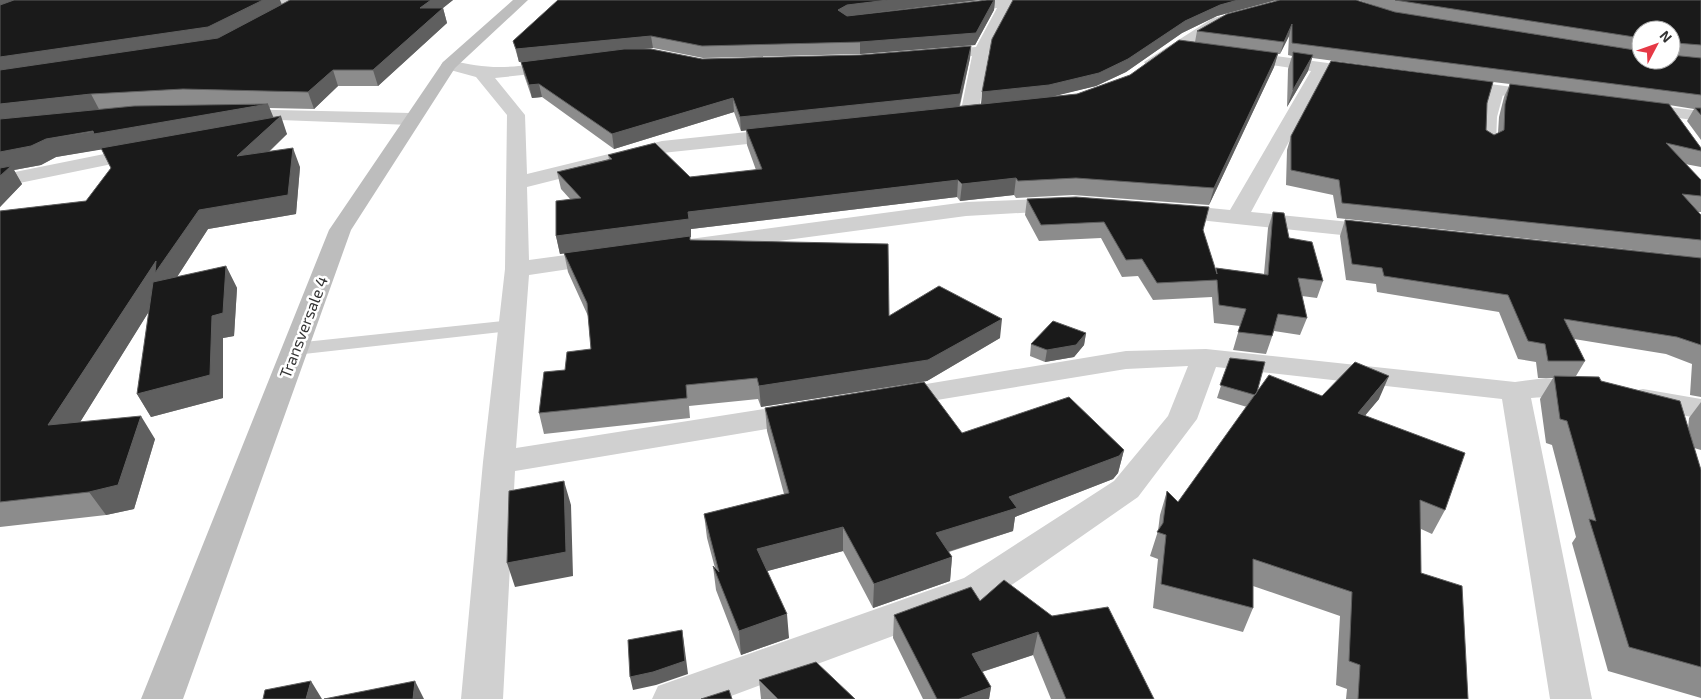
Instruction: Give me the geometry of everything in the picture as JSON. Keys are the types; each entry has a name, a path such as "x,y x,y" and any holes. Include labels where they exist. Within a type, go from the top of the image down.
{"main road":[{"name":"Transversale 4","path":"162,699 340,230 411,119 449,65 521,0"}],"street":[{"path":"249,0 308,1"},
{"path":"941,11 1029,0"},
{"path":"281,15 308,1"},
{"path":"969,114 981,51 1007,2"},
{"path":"1135,73 1174,47 1218,22 1243,14"},
{"path":"1174,47 1203,51"},
{"path":"916,57 981,51"},
{"path":"1223,54 1380,75"},
{"path":"449,65 482,73 514,72 574,64"},
{"path":"1238,216 1272,159 1303,97 1321,67"},
{"path":"482,73 516,115 517,269 499,462 482,699"},
{"path":"1439,83 1564,99"},
{"path":"1620,106 1701,116"},
{"path":"949,117 988,112"},
{"path":"1668,112 1684,134"},
{"path":"219,114 411,119"},
{"path":"251,133 347,117"},
{"path":"516,183 662,147 800,132"},
{"path":"0,181 164,148"},
{"path":"673,248 966,209 1083,205"},
{"path":"1151,210 1238,216 1406,234"},
{"path":"517,269 624,254"},
{"path":"674,699 977,589 1126,489 1182,419 1206,357"},
{"path":"871,402 1126,360 1206,357 1515,391 1546,387 1613,393 1701,408"},
{"path":"1515,391 1576,698"},
{"path":"499,462 832,408"}],"lane":[{"path":"1488,144 1490,116 1498,91"},
{"path":"295,349 512,326"}],"building":[{"path":"14,0 263,0 208,27 0,57 0,5"},
{"path":"290,0 431,0 420,8 443,8 373,70 333,70 308,92 183,89 91,94 0,104 0,70 218,38"},
{"path":"558,0 888,0 847,5 838,10 847,16 994,0 976,33 860,42 702,46 651,36 516,49 513,41"},
{"path":"1013,0 1238,0 1220,5 1185,21 1128,59 1099,73 1049,85 982,92 992,39"},
{"path":"1280,0 1356,0 1395,12 1631,49 1631,70 1681,70 1681,56 1701,58 1701,95 1292,43 1292,24 1284,42 1197,31 1227,14"},
{"path":"1395,0 1701,0 1701,45 1681,43 1681,20 1631,20 1631,36"},
{"path":"1179,40 1278,53 1214,188 1076,178 1018,181 1016,178 962,184 958,180 688,212 689,219 556,236 556,201 581,198 557,172 612,159 608,155 655,143 690,177 762,169 746,129 1077,94 1130,75"},
{"path":"971,46 960,94 740,117 733,98 612,134 539,84 529,85 521,62 624,49 651,49 702,59 860,55"},
{"path":"1293,52 1313,55 1293,90"},
{"path":"1331,61 1493,82 1487,103 1486,130 1494,135 1504,130 1505,104 1510,84 1669,104 1701,148 1701,151 1666,143 1701,180 1701,196 1682,194 1701,215 1701,240 1342,203 1339,180 1291,170 1291,136"},
{"path":"268,104 94,134 93,131 46,139 31,146 0,152 0,119 134,106"},
{"path":"1695,108 1701,108 1701,115"},
{"path":"281,116 237,156 293,148 288,195 199,210 155,273 156,261 48,425 141,416 118,485 89,492 0,502 0,211 86,201 111,168 101,148"},
{"path":"11,166 0,176 0,168"},
{"path":"1076,197 1209,207 1203,230 1217,274 1216,268 1268,275 1273,212 1284,213 1289,238 1312,242 1323,281 1298,278 1307,318 1278,314 1272,336 1238,332 1246,309 1219,305 1217,280 1157,283 1142,259 1126,260 1104,222 1041,225 1027,199"},
{"path":"1345,220 1701,258 1701,345 1677,337 1564,319 1585,361 1548,361 1545,344 1528,341 1508,295 1384,276 1382,268 1352,264"},
{"path":"690,236 690,240 888,244 889,316 939,286 1002,319 928,360 759,386 757,378 686,385 687,398 539,413 544,372 565,370 567,352 591,349 587,303 564,253"},
{"path":"226,266 223,313 212,316 210,375 137,394 153,282"},
{"path":"1053,321 1086,333 1076,345 1047,350 1031,344"},
{"path":"1230,358 1265,362 1255,395 1220,385"},
{"path":"1355,362 1389,376 1358,413 1465,453 1445,510 1420,500 1421,573 1462,586 1468,699 1358,699 1360,665 1349,661 1352,592 1253,559 1253,608 1161,584 1166,535 1157,532 1163,523 1167,491 1178,502 1269,375 1322,396"},
{"path":"1554,376 1599,377 1601,381 1680,401 1701,470 1701,667 1629,647 1589,519 1596,521 1567,421 1560,419"},
{"path":"924,382 962,433 1069,397 1124,450 1119,456 1009,497 1017,508 936,533 952,557 874,584 843,527 757,549 787,614 739,631 713,566 719,572 704,514 789,493 765,408"},
{"path":"564,481 566,552 507,563 509,491"},
{"path":"1004,580 1052,616 1108,607 1154,699 1066,699 1038,632 972,654 991,687 959,699 937,699 894,615 971,587 980,601"},
{"path":"682,630 685,661 653,672 630,677 628,640"},
{"path":"816,662 855,699 778,699 759,680"},
{"path":"311,681 306,699 263,699 265,690"},
{"path":"415,681 413,699 324,699"},
{"path":"729,690 732,699 701,699"}]}
